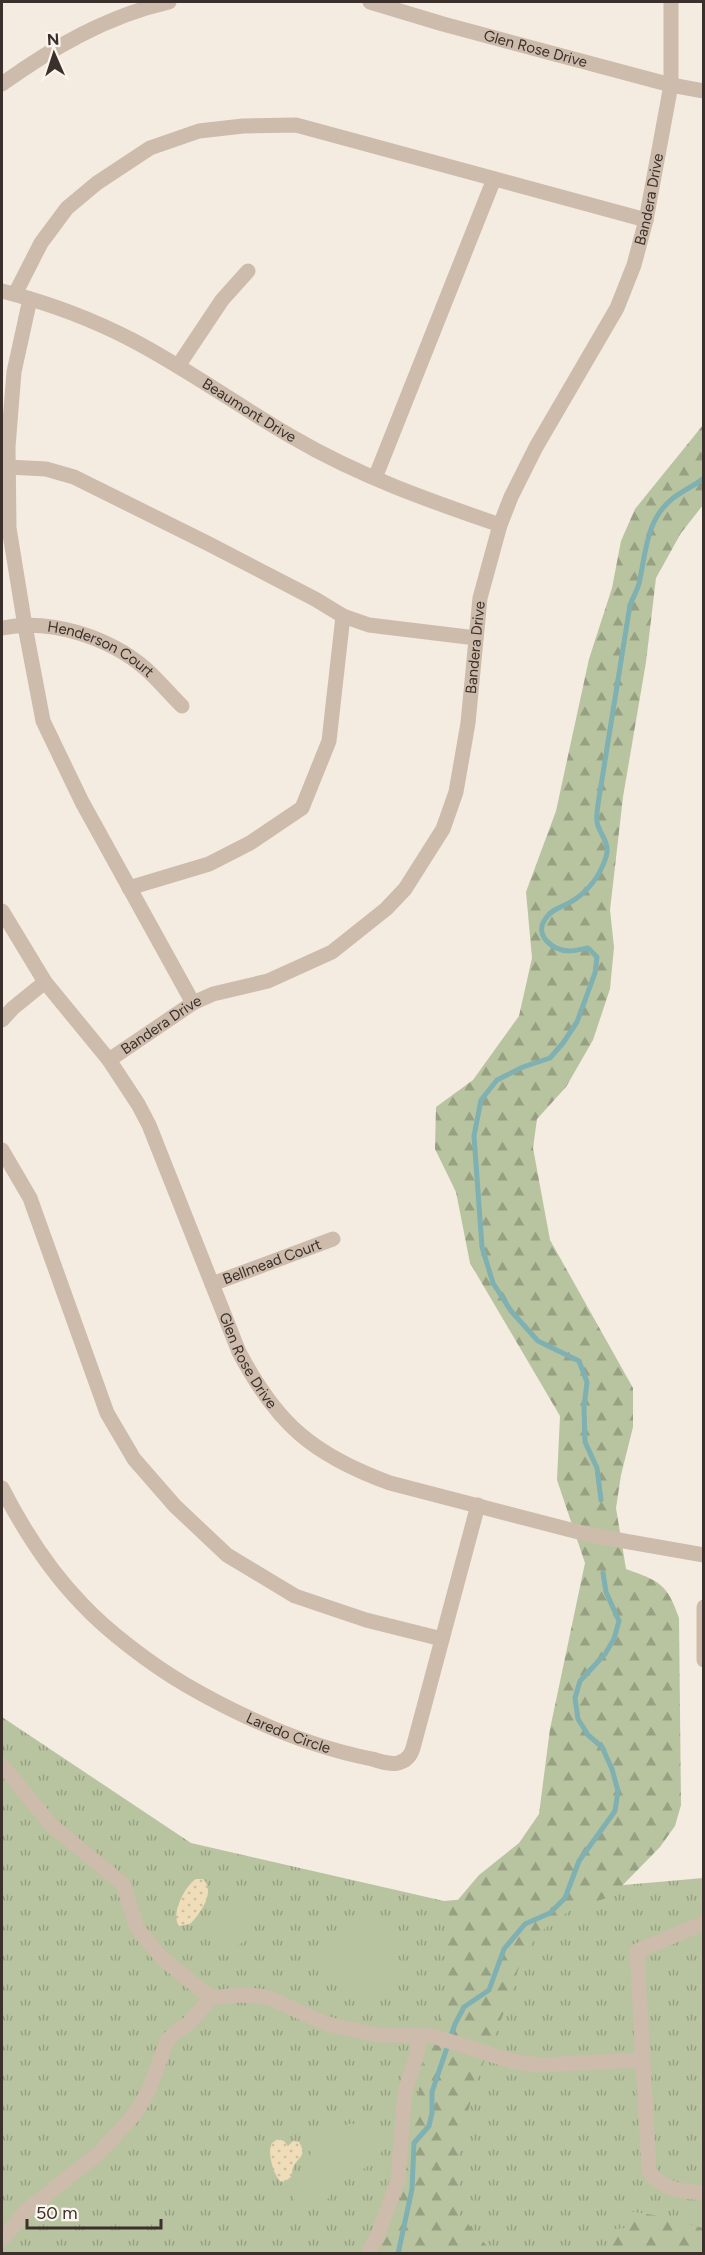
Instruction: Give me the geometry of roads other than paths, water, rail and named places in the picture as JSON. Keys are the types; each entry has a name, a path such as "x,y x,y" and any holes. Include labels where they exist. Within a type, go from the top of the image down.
{"street":[{"path":"2,84 62,44 120,17 169,2"},
{"name":"Glen Rose Drive","path":"370,2 443,24 671,85 704,91"},
{"name":"Bandera Drive","path":"109,1060 193,1003 213,994 268,981 332,952 386,909 405,888 443,829 456,792 468,723 480,598 500,525 536,447 616,308 634,265 646,220 671,85 671,2"},
{"path":"193,1003 82,802 43,721 24,626 9,528 8,467 14,372 15,295 41,243 68,208 97,183 150,148 199,131 243,126 296,125 646,220"},
{"path":"375,478 494,179"},
{"path":"178,366 222,300 248,271"},
{"name":"Beaumont Drive","path":"15,295 132,340 295,439 375,478 500,525"},
{"path":"8,467 46,469 74,477 246,563 343,616 369,625 476,638"},
{"path":"129,888 209,864 249,843 302,808 329,741 343,616"},
{"name":"Henderson Court","path":"2,628 24,626 69,631 91,638 118,650 145,668 183,706"},
{"name":"Glen Rose Drive","path":"2,911 45,982 109,1060 138,1104 149,1125 239,1352 258,1387 276,1411 296,1431 331,1457 359,1472 390,1483 590,1535 704,1555"},
{"path":"2,1020 45,982"},
{"path":"2,1150 30,1198 107,1413 134,1459 175,1506 227,1555 295,1596 366,1620 442,1639"},
{"name":"Bellmead Court","path":"212,1284 333,1239"},
{"name":"Laredo Circle","path":"2,1488 46,1562 82,1605 134,1649 185,1684 295,1737 391,1764 403,1762 413,1748 478,1505"},
{"path":"704,1607 704,1660"},
{"path":"2,1765 52,1826 123,1884 137,1928 162,1958 211,1998"},
{"path":"704,1923 638,1951 649,2171 653,2178 667,2186 704,2193"},
{"path":"2,2239 27,2210 98,2154 134,2115 148,2092 167,2041 211,1998 238,1995 272,1998 324,2023 378,2035 426,2036 511,2061 538,2065 643,2060"},
{"path":"368,2253 380,2232 398,2180 405,2091 418,2051 426,2036"}],"waterway":[{"path":"601,1500 597,1468 585,1442 584,1407 587,1382 579,1361 538,1341 511,1311 493,1283 482,1247 474,1136 481,1100 497,1080 523,1067 550,1058 563,1043 577,1022 595,973 597,957 588,948 569,951 556,948 543,936 543,924 556,909 576,899 587,889 600,871 606,857 607,847 598,826 597,813 630,605 638,586 652,525 657,516 672,499 704,478"},
{"path":"398,2254 412,2189 414,2143 429,2126 432,2113 432,2092 455,2024 464,2007 489,1990 504,1949 525,1924 550,1913 565,1898 579,1861 615,1811 618,1791 612,1769 602,1747 588,1735 578,1719 575,1698 580,1681 605,1654 614,1639 619,1621 606,1592 603,1573"}]}
